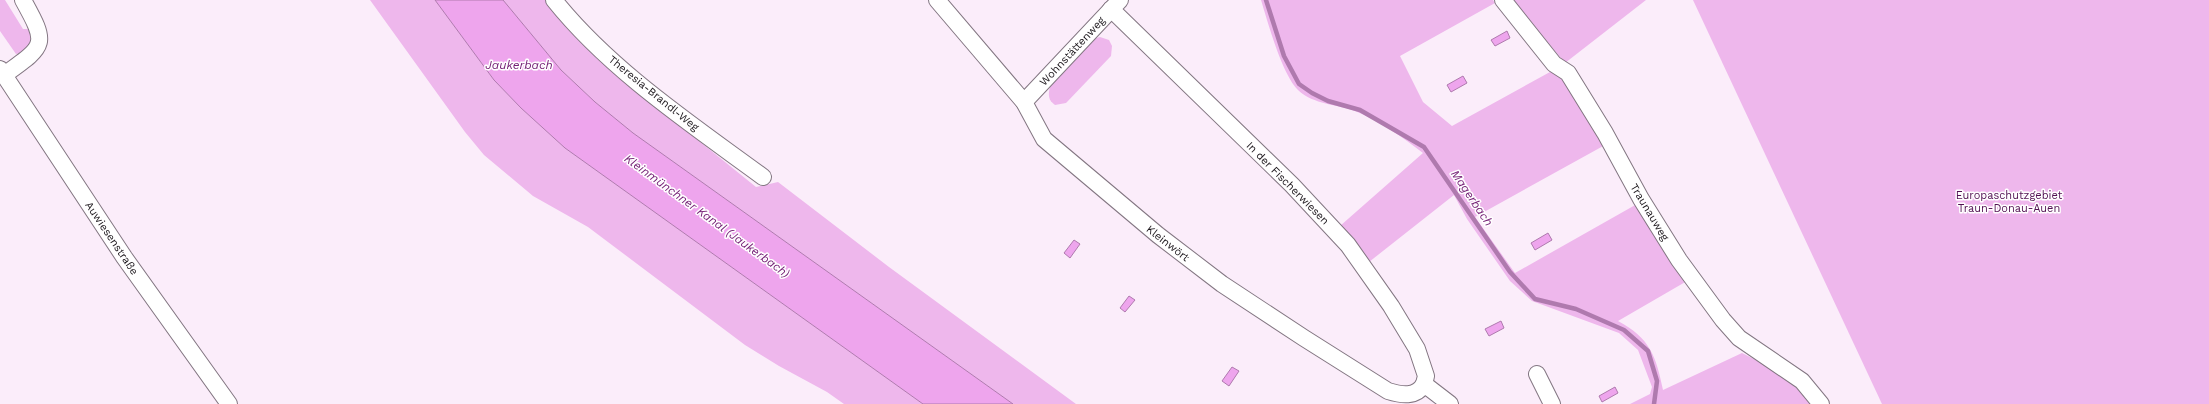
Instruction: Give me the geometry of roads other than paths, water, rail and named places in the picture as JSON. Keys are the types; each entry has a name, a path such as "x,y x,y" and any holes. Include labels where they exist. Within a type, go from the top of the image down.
{"street":[{"path":"2,72 30,57 39,43 39,28 23,0"},
{"name":"Theresia-Brandl-Weg","path":"554,0 606,54 667,106 763,176"},
{"name":"Kleinwört","path":"937,0 1024,102 1044,139 1158,235 1222,284 1388,391 1407,395 1421,390 1424,384"},
{"name":"Traunauweg","path":"1504,0 1554,64 1568,73 1605,133 1645,206 1679,260 1723,320 1739,338 1802,382 1821,404"},
{"name":"Wohnstättenweg","path":"1024,102 1116,5"},
{"name":"In der Fischerwiesen","path":"1116,5 1292,185 1348,245 1391,306 1417,349 1426,376 1424,384"},
{"name":"Auwiesenstraße","path":"2,72 124,257 229,404"},
{"path":"1537,374 1552,404"},
{"path":"1424,384 1450,404"}],"water":[{"name":"Jaukerbach","path":"435,0 503,0 561,70 595,102 633,133 1013,404 923,404 565,148 521,108 494,80"},
{"path":"1507,31 1510,38 1495,46 1491,40"},
{"path":"1463,76 1467,83 1451,92 1447,85"},
{"path":"1548,233 1552,240 1535,250 1531,243"},
{"path":"1074,240 1080,244 1070,258 1064,253"},
{"path":"1129,296 1135,300 1125,312 1120,308"},
{"path":"1501,321 1504,328 1489,336 1485,329"},
{"path":"1232,367 1239,371 1229,386 1222,381"},
{"path":"1615,387 1618,393 1602,402 1599,396"}],"waterway":[{"name":"Magerbach","path":"1266,0 1284,56 1299,84 1328,101 1360,110 1424,147 1510,272 1535,299 1576,309 1624,330 1648,351 1657,381 1654,404"}],"park label":[{"name":"Europaschutzgebiet Traun-Donau-Auen","path":"2009,201"}],"water label":[{"name":"Kleinmünchner Kanal (Jaukerbach)","path":"707,216"}]}
